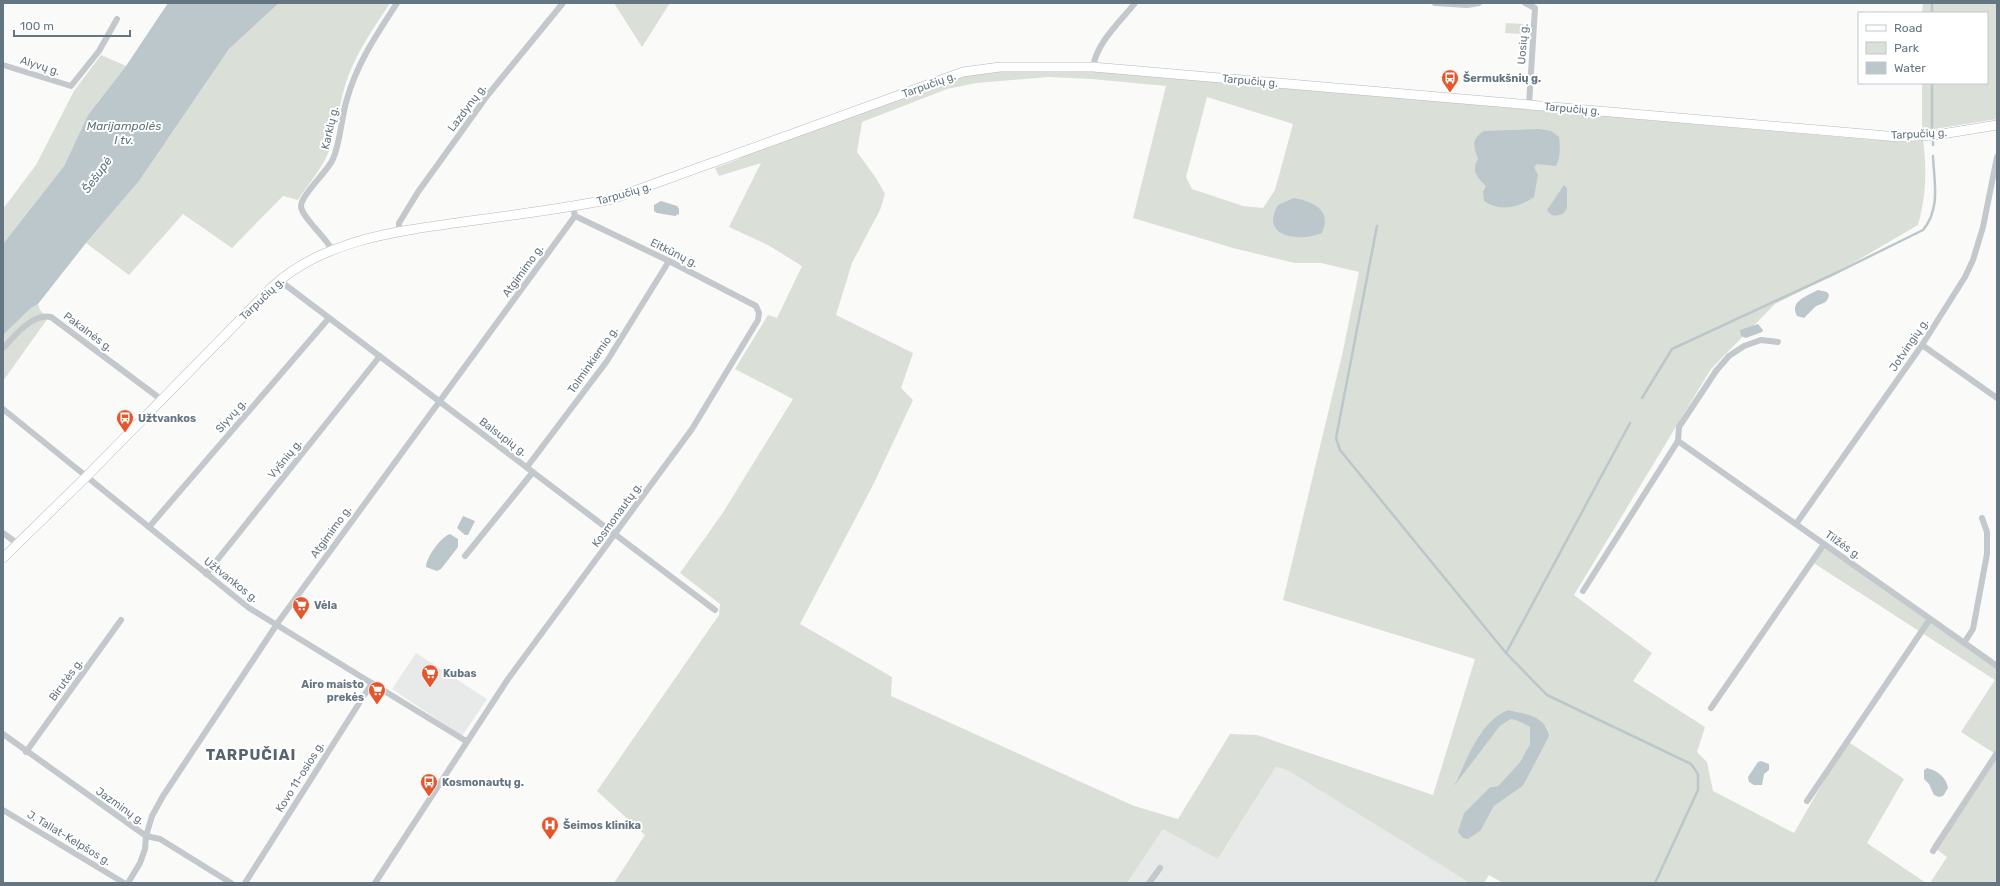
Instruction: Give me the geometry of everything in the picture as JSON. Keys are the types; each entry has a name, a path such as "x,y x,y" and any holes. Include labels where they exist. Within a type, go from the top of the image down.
{"main road":[{"name":"Tarpučių g.","path":"3,558 87,476 279,280 299,266 332,250 399,232 574,212 647,188 963,72 1000,67 1093,67 1899,137 1936,135 1997,126"}],"street":[{"name":"Karklų g.","path":"332,250 329,243 302,211 302,201 333,159 346,100 355,74 369,46 397,3"},
{"name":"Lazdynų g.","path":"399,232 399,223 418,192 487,96 563,3"},
{"path":"1093,67 1099,48 1136,3"},
{"path":"1435,3 1467,5 1479,3"},
{"name":"Uosių g.","path":"1525,3 1536,8 1529,105"},
{"name":"Alyvų g.","path":"3,65 71,86 99,51 117,19"},
{"name":"Jotvingių g.","path":"1796,524 1922,345 1965,277 1974,260 1983,227 1997,157"},
{"name":"Eitkūnų g.","path":"574,212 756,306 759,313"},
{"name":"Atgimimo g.","path":"128,883 140,863 145,849 146,836 152,816 163,796 276,625 344,530 440,402 574,212"},
{"name":"Tolminkiemio g.","path":"527,467 608,361 669,261"},
{"name":"Balsupių g.","path":"279,280 715,610"},
{"name":"Kosmonautų g.","path":"375,883 466,741 508,679 692,429 754,328 759,313"},
{"name":"Pakalnės g.","path":"3,348 24,327 39,317 45,315 52,317 162,400"},
{"name":"Slyvų g.","path":"149,527 329,318"},
{"path":"1583,591 1678,441 1679,427 1716,371 1729,356 1744,346 1761,340 1778,342"},
{"path":"1922,345 1997,398"},
{"name":"Vyšnių g.","path":"206,574 380,356"},
{"name":"Užtvankos g.","path":"3,409 249,608 466,741"},
{"name":"Tilžės g.","path":"1678,441 1997,666"},
{"path":"465,556 533,472"},
{"path":"1964,643 1973,629 1987,554 1987,532 1982,518"},
{"path":"3,534 18,544"},
{"path":"1711,708 1824,544"},
{"path":"1807,801 1930,619"},
{"name":"Birutės g.","path":"26,752 121,620"},
{"name":"Kovo 11-osios g.","path":"245,883 372,683"},
{"name":"Jazminų g.","path":"3,734 26,752 146,836 160,839 231,883"},
{"path":"1933,851 1997,753"},
{"name":"J. Tallat-Kelpšos g.","path":"3,810 124,883"},
{"path":"1149,883 1160,868"}],"shaded area":[{"path":"416,653 487,699 462,736 392,689"},
{"path":"1276,767 1287,770 1470,883 1127,883 1163,829 1219,858"}],"green space":[{"path":"279,3 390,3 362,47 349,74 343,93 335,132 323,164 298,200 283,196 232,248 183,214 129,275 86,243 139,181 229,49"},
{"path":"614,3 670,3 642,47"},
{"path":"1923,3 1997,3 1997,119 1922,131 1922,84 1988,84 1988,12 1922,12"},
{"path":"1506,23 1523,24 1523,34 1505,33"},
{"path":"101,55 126,66 88,115 64,166 3,244 3,209 36,165 74,91"},
{"path":"1015,70 1092,71 1874,140 1923,140 1925,183 1923,204 1918,225 1829,277 1775,304 1711,369 1574,595 1652,653 1633,681 1705,727 1697,752 1707,762 1713,791 1794,833 1847,741 1904,779 1867,843 1926,883 1503,883 1489,875 1484,883 1470,883 1287,770 1276,767 1218,859 1163,829 1127,883 614,883 645,835 597,791 719,615 720,604 680,573 722,514 793,399 735,369 768,315 777,318 802,266 768,245 729,227 761,163 719,176 715,168 741,157 952,80 979,73","holes":["1048,77 1092,79 1166,86 1133,218 1233,248 1295,263 1321,263 1359,272 1343,351 1283,600 1475,659 1433,795 1257,735 1230,734 1178,819 1134,806 891,696 892,677 800,624 873,485 913,400 901,388 913,353 836,315 852,263 880,210 885,194 876,178 857,152 862,122 947,89 976,83","1207,97 1293,124 1275,190 1263,208 1243,206 1192,189 1186,177","1509,710 1535,718 1548,729 1523,786 1494,806 1481,830 1464,813 1490,787 1498,786 1520,762 1530,744 1530,727 1511,719 1500,726 1455,783 1481,733"]},
{"path":"38,304 40,310 48,318 3,381 3,335 31,308"},
{"path":"1824,544 1997,666 1997,883 1930,883 1947,857 1932,846 1994,753 1961,732 1995,680 1812,562"}],"water":[{"name":"Marijampolės I tv.","path":"168,3 279,3 229,49 139,181 86,243 38,304 31,308 3,335 3,244 64,166 88,115 126,66"},
{"path":"1538,129 1551,131 1559,137 1560,152 1556,166 1537,164 1534,167 1538,175 1534,197 1522,204 1509,207 1497,207 1484,201 1483,192 1486,186 1480,180 1475,170 1478,159 1474,144 1477,137 1484,131"},
{"path":"1564,185 1567,188 1567,208 1563,214 1552,215 1547,210"},
{"path":"1294,198 1314,205 1323,213 1325,218 1322,233 1313,236 1293,237 1278,231 1274,225 1274,216 1278,205"},
{"path":"661,201 677,206 679,209 679,214 675,216 657,213 654,211 654,205"},
{"path":"1818,290 1827,292 1829,295 1826,301 1815,307 1804,318 1797,316 1795,306 1797,303 1804,297"},
{"path":"1758,324 1763,330 1762,332 1746,338 1741,336 1740,330"},
{"path":"463,516 475,521 468,535 465,535 457,528"},
{"path":"450,534 458,539 458,547 441,569 437,571 426,567 428,558 435,548 442,539"},
{"path":"1509,710 1534,717 1539,720 1544,724 1549,736 1523,786 1494,806 1481,830 1468,839 1463,838 1458,832 1464,813 1490,787 1498,786 1520,762 1530,744 1530,727 1511,719 1500,726 1454,786 1469,753 1482,732 1490,722"},
{"path":"1761,761 1769,764 1769,770 1764,774 1762,785 1754,785 1749,782 1748,777 1758,762"},
{"path":"1927,768 1938,773 1947,784 1948,788 1943,796 1939,797 1934,795 1929,784 1924,779 1924,770"}],"waterway":[{"path":"1932,3 1932,12"},
{"path":"1932,84 1932,127"},
{"path":"1642,398 1672,349 1836,273 1923,230 1929,222 1934,204 1935,185 1933,156"},
{"path":"1377,226 1336,438 1340,450 1506,653 1547,695 1691,764 1698,774 1698,790 1655,883"},
{"path":"1506,653 1630,423"}],"place":[{"name":"Šermukšnių g.","path":"1450,93"},
{"name":"Užtvankos","path":"125,433"},
{"name":"Vėla","path":"301,620"},
{"name":"Kubas","path":"430,688"},
{"name":"Airo maisto prekės","path":"377,705"},
{"name":"Kosmonautų g.","path":"429,797"},
{"name":"Šeimos klinika","path":"550,840"}],"district":[{"name":"TARPUČIAI","path":"251,755"}],"water label":[{"name":"Šešupė","path":"97,175"}]}
